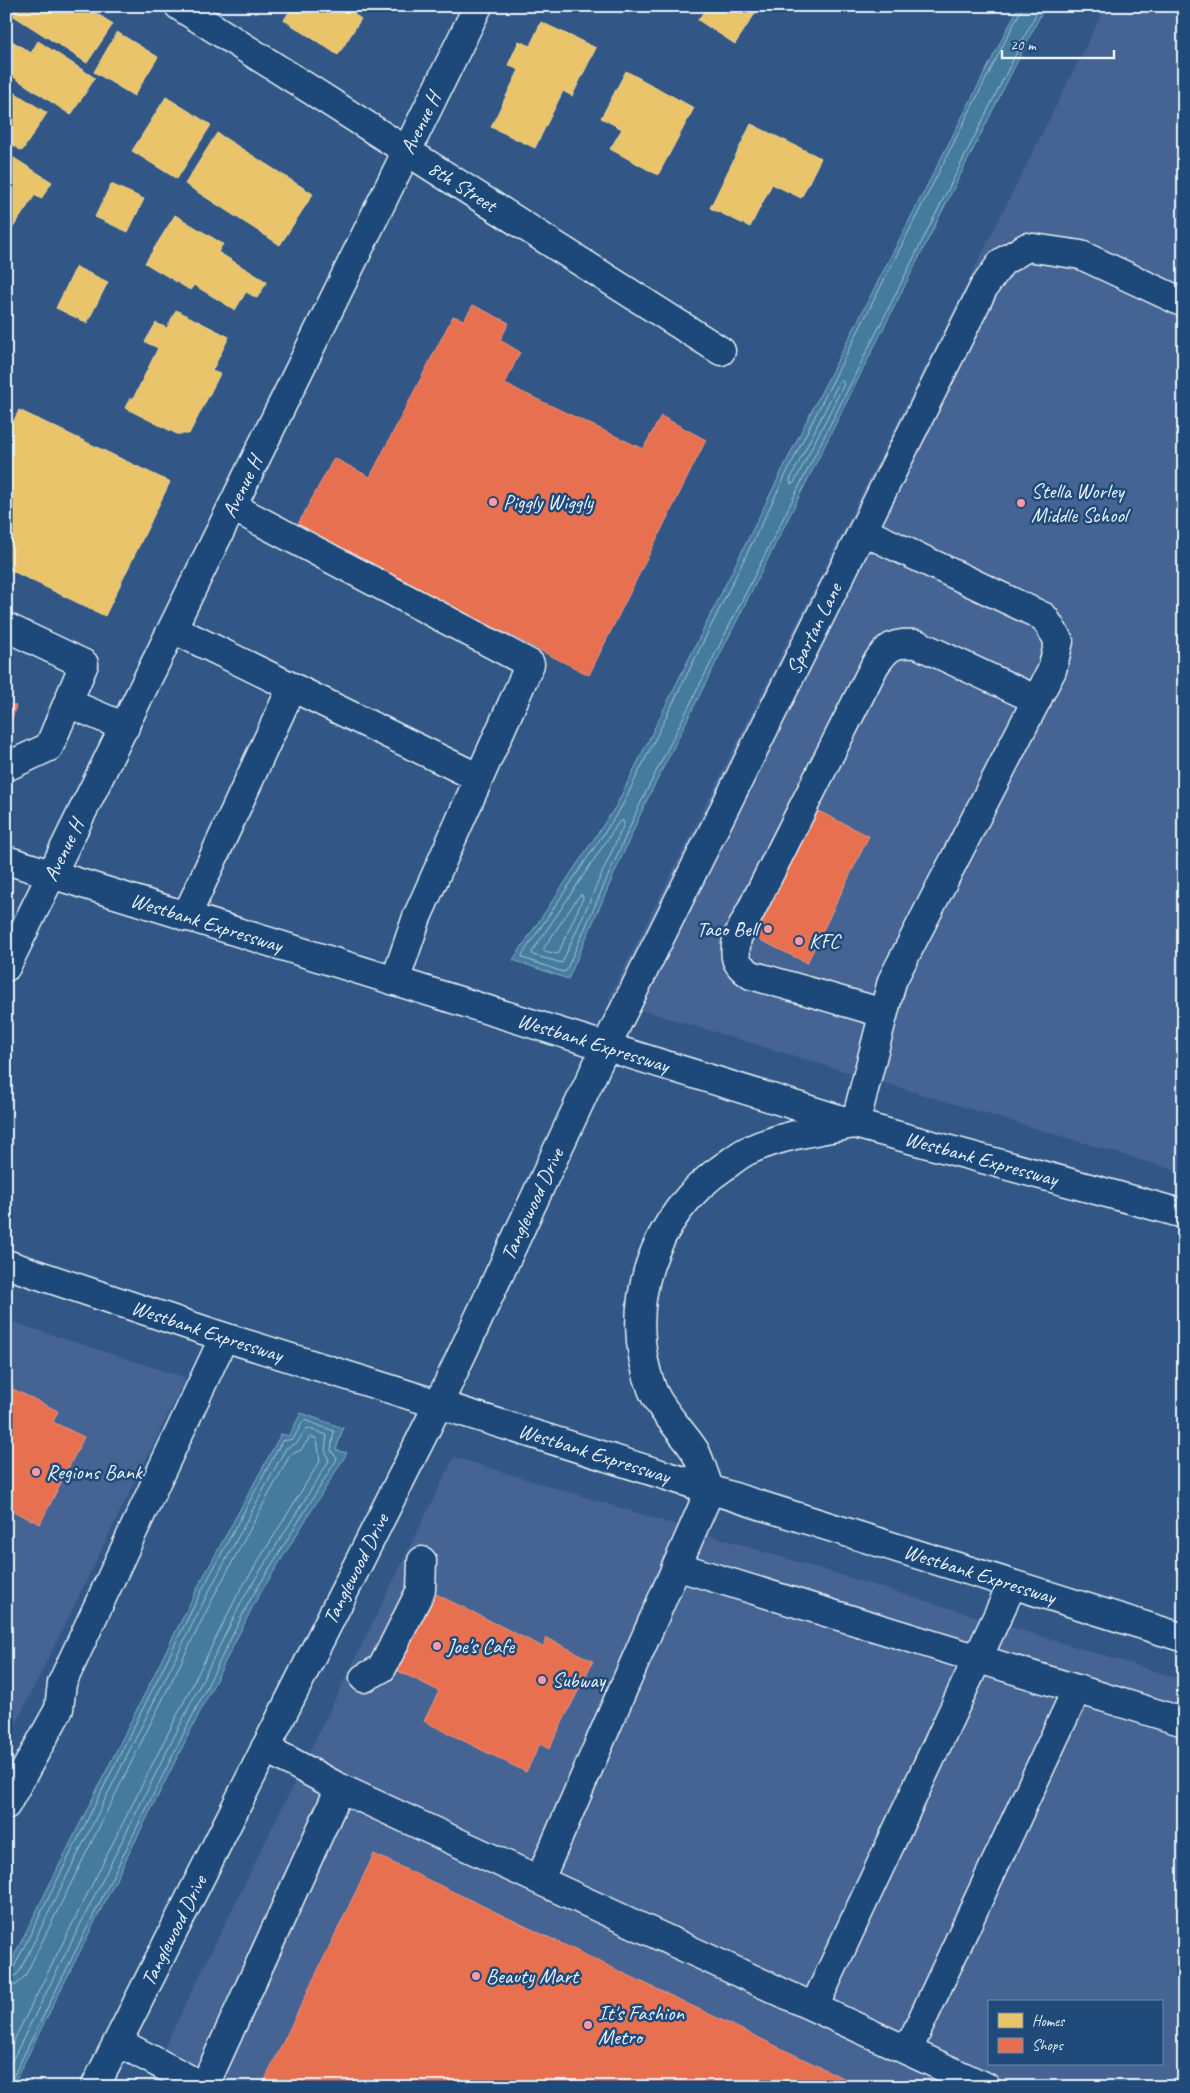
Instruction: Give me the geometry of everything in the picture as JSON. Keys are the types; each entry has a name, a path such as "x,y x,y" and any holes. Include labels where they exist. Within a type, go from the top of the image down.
{"main road":[{"name":"8th Street","path":"179,6 406,153 720,351"},
{"name":"Avenue H","path":"6,968 478,6"},
{"name":"Spartan Lane","path":"606,1046 984,286 1002,262 1027,247 1081,255 1184,303"},
{"path":"233,507 530,664 417,917 395,981"},
{"path":"540,1879 710,1490 696,1453 652,1390 642,1350 640,1317 644,1281 656,1244 678,1210 704,1180 745,1152 788,1135 855,1124 895,974 1052,670 1059,640 1044,618 863,531"},
{"path":"6,627 84,664 49,746 6,767"},
{"path":"173,629 479,778"},
{"path":"884,1013 752,975 739,966 735,955 737,938 875,665 886,649 898,643 917,644 1037,700"},
{"path":"186,917 292,687"},
{"path":"68,703 125,727"},
{"name":"Westbank Expressway","path":"6,860 855,1124 1184,1214"},
{"name":"Tanglewood Drive","path":"95,2087 438,1405 606,1046"},
{"name":"Westbank Expressway","path":"6,1264 224,1337 438,1405 1012,1586 1184,1638"},
{"path":"6,1805 59,1710 62,1683 224,1337"},
{"path":"364,1678 382,1668 421,1590 422,1561"},
{"path":"676,1566 1184,1722"},
{"path":"814,2007 1012,1586"},
{"path":"908,2050 1077,1689"},
{"path":"266,1748 340,1788 986,2087"},
{"path":"118,2042 204,2087 340,1788"}],"shaded area":[{"name":"Stella Worley Middle School","path":"1106,6 1184,6 1184,1173 608,1000"},
{"path":"6,1320 186,1378 6,1744"},
{"path":"454,1457 1184,1680 1184,2087 145,2087"}],"water":[{"path":"1019,6 1045,6 644,806 568,979 513,960 616,806 804,426"},
{"path":"301,1413 343,1428 336,1450 347,1453 255,1602 12,2087 6,2087 6,1972 199,1585 281,1434 289,1436"}],"building: Homes":[{"path":"6,6 85,6 113,24 87,63 6,11"},
{"path":"293,6 359,6 354,14 361,19 338,55 284,20"},
{"path":"708,6 754,6 758,9 735,44 698,20"},
{"path":"541,22 596,48 572,96 563,91 535,148 491,127 519,70 508,65 519,41 530,46"},
{"path":"117,32 158,57 134,96 94,72"},
{"path":"6,37 31,53 38,41 95,78 71,115 6,72"},
{"path":"626,71 694,108 658,175 610,149 622,129 601,118"},
{"path":"6,87 47,113 22,151 6,141"},
{"path":"166,97 211,125 177,179 132,151"},
{"path":"751,124 821,158 801,198 772,184 750,227 710,208"},
{"path":"217,133 313,194 280,245 185,184"},
{"path":"6,153 52,182 41,199 35,195 6,238"},
{"path":"111,184 144,199 128,232 95,217"},
{"path":"175,215 223,244 218,252 267,282 257,298 246,292 235,310 194,285 190,290 145,263"},
{"path":"76,267 108,282 87,323 56,308"},
{"path":"176,310 229,337 212,371 220,374 189,434 177,434 125,408 130,398 133,399 158,348 145,342 156,323 167,328"},
{"path":"19,410 170,482 105,616 6,568 6,436"}],"building: Shops":[{"name":"Piggly Wiggly","path":"473,305 509,323 500,340 520,352 505,384 643,449 661,416 706,440 589,675 296,528 334,458 370,477 453,316 464,320"},
{"path":"6,703 16,706 6,738"},
{"path":"812,808 869,836 807,963 750,935"},
{"name":"Regions Bank","path":"13,1389 58,1411 53,1422 84,1437 40,1524 6,1508 6,1404"},
{"path":"432,1592 543,1647 547,1638 593,1661 549,1749 540,1744 526,1772 424,1721 439,1691 394,1669"},
{"path":"374,1854 862,2087 262,2086"}],"place":[{"name":"Piggly Wiggly","path":"493,502"},
{"name":"Stella Worley Middle School","path":"1021,503"},
{"name":"Taco Bell","path":"768,929"},
{"name":"KFC","path":"799,941"},
{"name":"Regions Bank","path":"36,1472"},
{"name":"Joe's Cafe","path":"437,1646"},
{"name":"Subway","path":"542,1680"},
{"name":"Beauty Mart","path":"476,1976"},
{"name":"It's Fashion Metro","path":"588,2025"}]}
